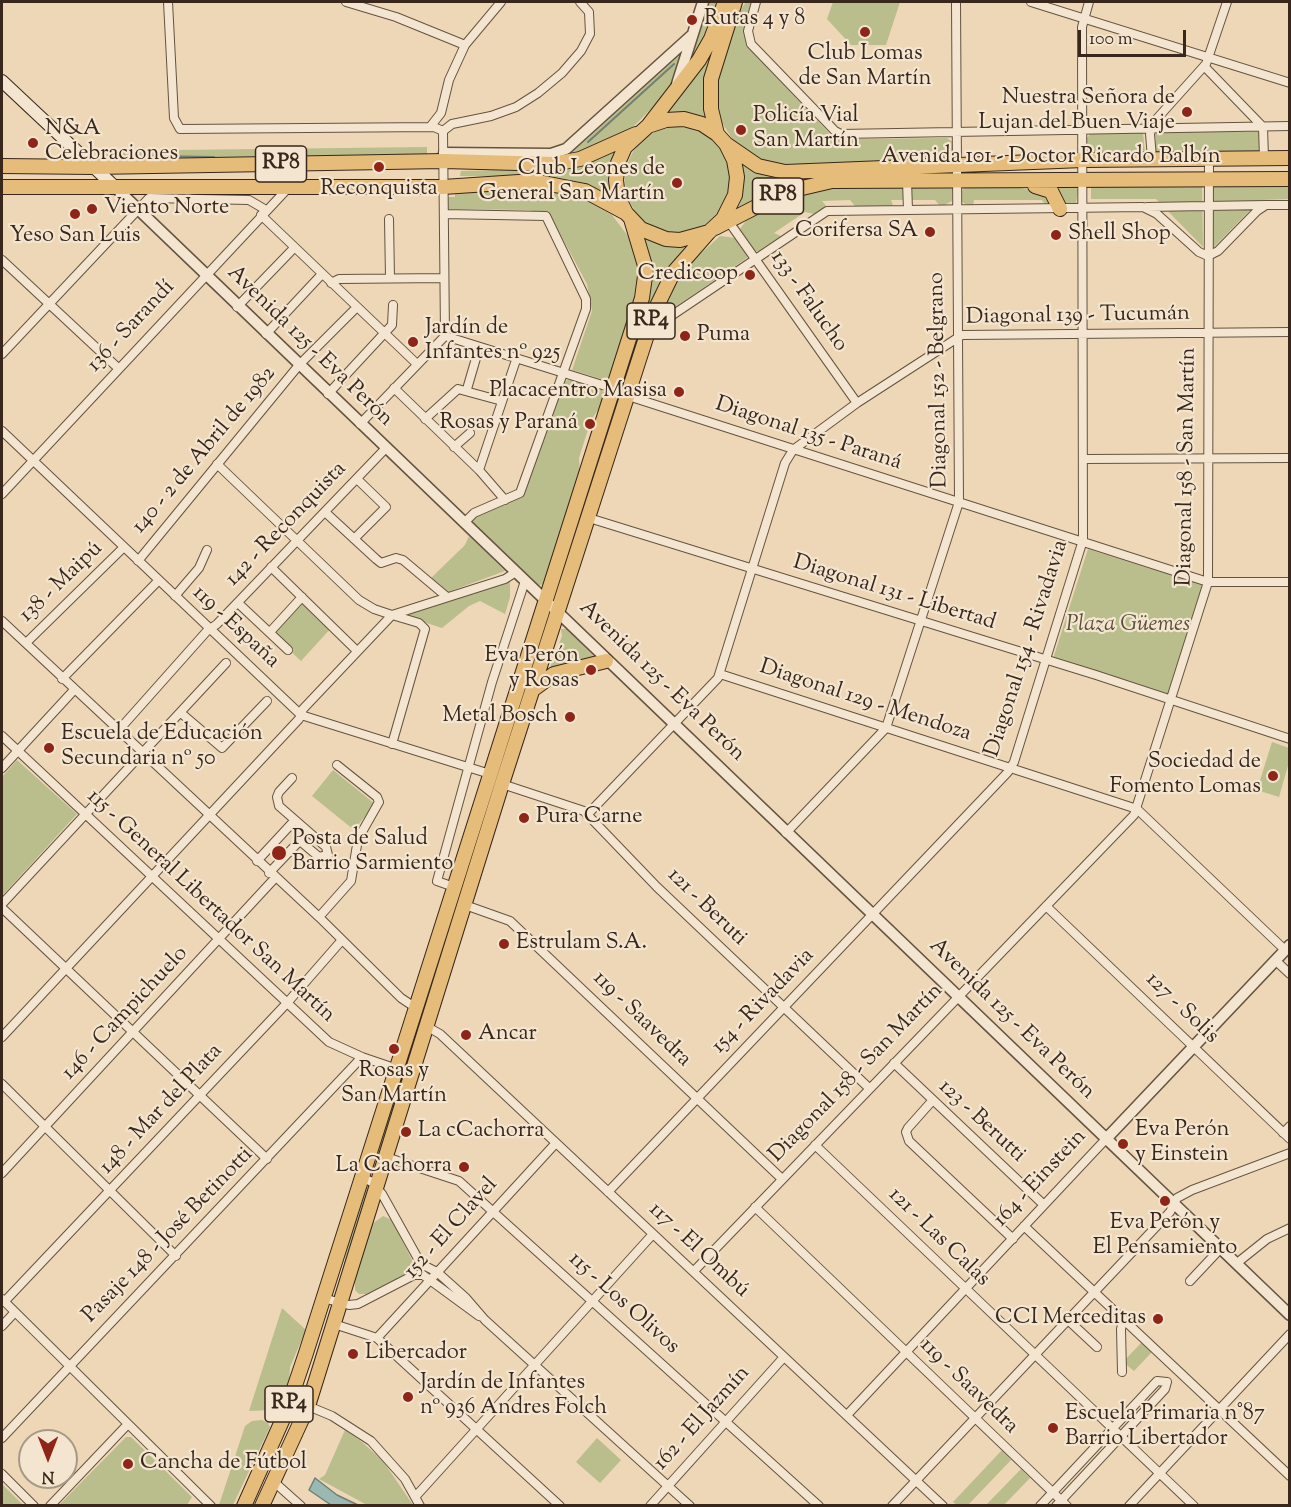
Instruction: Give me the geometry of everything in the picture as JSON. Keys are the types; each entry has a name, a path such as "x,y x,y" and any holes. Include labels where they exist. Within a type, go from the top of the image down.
{"main road":[{"name":"RP4","path":"648,126 709,45 733,3"},
{"name":"RP4","path":"262,1506 308,1406 502,784 535,688 655,310 673,273 728,211 735,195 736,169 711,109 711,80 733,3"},
{"name":"Avenida 125 - Eva Perón","path":"2,81 116,188"},
{"name":"RP4","path":"244,1506 286,1412 646,280 644,256 618,197 615,180 618,163 625,147 636,134 648,126 666,120 684,119 702,124 722,139"},
{"name":"RP8","path":"2,166 94,167 444,157 564,162 580,159 636,134"},
{"name":"Avenida 101 - Doctor Ricardo Balbín","path":"722,139 758,166 775,172 1152,158 1290,158"},
{"name":"Avenida 101 - Doctor Ricardo Balbín","path":"712,230 785,192 813,183 846,180 1290,179"},
{"name":"RP8","path":"2,187 443,186 521,181 547,182 585,191 628,216"},
{"path":"1025,181 1051,191 1060,208"},
{"path":"628,216 647,232 666,239 680,240 712,230"},
{"path":"535,688 555,674 606,661"}],"street":[{"path":"168,2 174,118 180,129 430,127 443,131 457,122 491,116 516,107 538,93 562,73 581,51 590,34 589,12 580,2"},
{"path":"346,2 396,17 465,45"},
{"path":"430,127 440,118 449,80 465,45 501,2"},
{"path":"675,93 703,2"},
{"path":"756,2 748,32 749,39 835,131 841,134 1290,126"},
{"name":"Diagonal 152 - Belgrano","path":"786,833 886,728 959,502 956,180 959,164 956,2"},
{"path":"1031,2 1207,62 1290,83"},
{"name":"Diagonal 154 - Rivadavia","path":"872,915 1011,768 1083,540 1083,19 1089,2"},
{"path":"1152,158 1152,127 1207,62 1227,2"},
{"path":"444,157 550,154 566,149 691,36"},
{"path":"1207,62 1263,127 1264,158"},
{"path":"444,106 448,117 457,122"},
{"path":"360,424 444,336 443,131"},
{"name":"Diagonal 158 - San Martín","path":"694,1271 957,996 1132,819 1137,809 1208,582 1209,158"},
{"path":"907,181 908,210"},
{"name":"136 - Sarandí","path":"2,494 290,186"},
{"name":"Avenida 125 - Eva Perón","path":"116,188 1104,1140 1289,1314"},
{"path":"2,354 146,200 154,198 249,200 294,248 417,364"},
{"path":"1143,207 1157,214 1200,252 1208,256 1218,251 1257,211 1266,205"},
{"path":"655,310 674,314 827,211 1290,206"},
{"path":"444,214 535,213 549,219 586,299 586,309 523,488 520,493 474,513 464,523"},
{"path":"389,219 390,278"},
{"name":"133 - Falucho","path":"729,222 857,404"},
{"path":"237,307 294,248"},
{"path":"2,260 118,368"},
{"path":"266,334 322,274"},
{"path":"331,283 339,279 444,278"},
{"path":"328,394 386,334 394,322 393,305"},
{"name":"140 - 2 de Abril de 1982","path":"138,561 299,365 357,307"},
{"name":"Diagonal 139 - Tucumán","path":"587,815 720,675 783,470 794,450 857,404 958,336 1290,332"},
{"path":"444,336 563,375 612,388"},
{"path":"467,390 479,348"},
{"path":"478,470 516,360"},
{"path":"394,388 478,470 505,500"},
{"path":"425,419 454,391 467,390 502,401"},
{"name":"Diagonal 135 - Paraná","path":"628,396 1083,540 1208,582 1290,582"},
{"name":"119 - España","path":"2,431 301,715 490,774"},
{"path":"454,447 470,433"},
{"name":"142 - Reconquista","path":"118,731 211,629 385,449"},
{"path":"1084,459 1290,458"},
{"path":"217,464 358,600 374,609 419,623 425,629 392,744"},
{"path":"354,539 386,507 357,479"},
{"path":"325,512 381,563 396,558 403,560 447,597"},
{"name":"Diagonal 131 - Libertad","path":"589,518 1290,739"},
{"name":"138 - Maipú","path":"26,644 124,548"},
{"path":"176,596 199,568 207,550"},
{"path":"271,567 356,650"},
{"path":"2,1037 301,715 356,650 392,615 505,579 516,572"},
{"path":"62,679 159,580"},
{"path":"454,887 437,881 492,682 525,581"},
{"path":"270,632 302,597"},
{"path":"238,603 288,650"},
{"path":"2,621 319,917 401,999 416,1008"},
{"name":"138 - Maipú","path":"2,635 9,628"},
{"path":"2,903 226,663"},
{"name":"Diagonal 129 - Mendoza","path":"720,675 1137,809"},
{"path":"2,768 74,690"},
{"path":"181,713 222,748 267,701"},
{"name":"115 - General Libertador San Martín","path":"2,736 218,941 332,1045 412,1074"},
{"path":"319,917 351,881 358,839 379,802 377,797 337,765"},
{"path":"292,778 277,797 279,806 326,847 326,856 319,857 300,841"},
{"name":"121 - Beruti","path":"502,784 571,805 587,815 657,887 868,1088"},
{"path":"1137,809 1287,948"},
{"path":"257,861 295,820"},
{"name":"146 - Campichuelo","path":"2,1173 218,941 308,832"},
{"name":"119 - Saavedra","path":"465,905 510,921 782,1179"},
{"name":"127 - Solis","path":"1046,906 1287,1133"},
{"path":"2,908 267,1158"},
{"name":"154 - Rivadavia","path":"608,1192 872,915"},
{"name":"148 - Mar del Plata","path":"3,1300 109,1192 287,1003 342,940"},
{"name":"164 - Einstein","path":"847,1415 1287,948"},
{"path":"1275,960 1290,974"},
{"name":"117 - El Ombú","path":"426,1026 440,1034 943,1506"},
{"name":"Pasaje 148 - José Betinotti","path":"2,1438 362,1057"},
{"name":"123 - Berutti","path":"894,1064 1044,1205"},
{"path":"2,1084 176,1256"},
{"path":"932,1101 908,1128 909,1141 1013,1239"},
{"name":"152 - El Clavel","path":"377,1338 555,1144"},
{"name":"121 - Las Calas","path":"815,1145 1194,1506"},
{"path":"892,1506 1170,1212 1178,1198 1192,1190 1290,1153"},
{"name":"115 - Los Olivos","path":"386,1157 459,1181 819,1506"},
{"path":"361,1177 377,1187 417,1260 465,1308 485,1320 690,1506"},
{"name":"119 - Saavedra","path":"755,1207 1052,1492 1061,1504"},
{"path":"1024,1226 1290,1476"},
{"path":"1237,1263 1271,1236 1290,1227"},
{"path":"416,1496 653,1234"},
{"path":"1190,1281 1221,1248"},
{"path":"323,1298 340,1303 358,1304 414,1275 434,1276"},
{"path":"3,1300 211,1506"},
{"path":"2,1326 15,1312"},
{"path":"1068,1320 1097,1347"},
{"path":"1122,1372 1121,1329 1123,1321"},
{"path":"334,1324 377,1338 560,1506"},
{"path":"1129,1506 1290,1334"},
{"name":"162 - El Jazmín","path":"650,1506 784,1357"},
{"path":"1040,1506 1157,1381 1167,1382 1165,1389 1061,1504"},
{"path":"308,1406 332,1416 371,1442 394,1465 416,1496 420,1506"},
{"path":"50,1506 128,1424"},
{"path":"2,1474 34,1506"},
{"path":"273,1481 302,1506"}],"green space":[{"path":"708,2 718,2 703,43 685,72"},
{"path":"746,2 752,2 751,50 831,135 844,139 947,138 954,143 954,157 952,159 769,168 736,145 721,121 716,106 718,72 737,15"},
{"name":"Club Lomas de San Martín","path":"833,2 900,2 886,45 851,45 827,19"},
{"path":"719,29 709,122 662,115 695,77"},
{"path":"682,51 670,90 635,125 611,140 575,156 551,157"},
{"path":"678,127 698,131 716,142 727,160 731,180 727,200 716,218 698,229 678,233 658,229 640,218 629,200 625,180 629,160 640,142 658,131"},
{"path":"1155,131 1262,132 1261,152 1156,153"},
{"path":"1091,133 1143,133 1145,154 1086,153 1086,139"},
{"path":"621,145 610,165 609,182 613,200 585,183 557,177 460,176 461,171 551,169"},
{"path":"427,147 427,158 104,162 92,151"},
{"path":"738,157 771,176 944,171 944,174 845,176 732,215"},
{"path":"1202,183 1203,247 1156,199 1091,199 1091,184"},
{"path":"1213,184 1289,184 1289,199 1260,200 1213,248"},
{"path":"840,185 952,185 952,201 941,207 935,200 891,200 893,206 855,206 850,200 822,201 827,207 814,214 805,212 774,233 781,236 758,251 754,251 739,230 746,221 781,201"},
{"path":"966,186 1021,188 1047,194 1054,202 1046,206 1042,200 974,200 973,206 969,206 960,201 960,193"},
{"path":"526,187 584,199 612,215 628,236 637,261 637,292 611,377 601,379 572,370 592,311 587,284 550,215 529,210 448,209 448,197 455,197 455,190"},
{"path":"1052,187 1078,189 1076,204 1066,205"},
{"path":"642,236 669,247 695,242 672,264 651,300 561,588 558,590 650,270 649,254"},
{"path":"720,236 735,238 747,254 747,258 672,309 666,309 664,304 687,266"},
{"path":"572,379 600,388 604,393 602,404 591,420 579,458 580,475 543,584 536,587 470,523 476,515 518,498 557,394 565,381"},
{"path":"469,536 505,571 448,592 431,578 465,545"},
{"name":"Plaza Güemes","path":"1088,549 1205,586 1168,702 1051,665"},
{"path":"510,580 510,597 505,614 480,601 469,606 442,628 402,615"},
{"path":"302,597 332,627 301,661 270,632"},
{"path":"561,629 567,629 596,659 549,670 562,636"},
{"path":"543,633 420,1030 406,1060 541,636"},
{"name":"Sociedad de Fomento Lomas","path":"1272,742 1289,748 1289,762 1279,797 1257,790"},
{"path":"17,760 77,814 2,896 2,777"},
{"path":"333,770 375,804 354,830 312,796"},
{"path":"395,1094 387,1129 372,1173 370,1169"},
{"path":"365,1182 370,1185 341,1276 356,1211"},
{"path":"383,1216 392,1220 415,1266 410,1272 367,1294 359,1294 355,1290 355,1278 372,1224"},
{"path":"282,1308 306,1330 290,1367 288,1395 282,1404 271,1410 249,1411"},
{"path":"1142,1342 1152,1352 1134,1371 1123,1362"},
{"path":"262,1420 270,1427 233,1505 219,1505 245,1426 252,1421"},
{"path":"345,1430 383,1461 413,1505 367,1505 319,1479 325,1475"},
{"path":"126,1437 131,1437 192,1497 187,1505 59,1505 75,1489 78,1489 78,1486"},
{"path":"597,1438 621,1460 600,1483 576,1462"},
{"path":"1002,1450 1011,1460 968,1505 957,1505 953,1502"},
{"path":"1021,1469 1030,1478 1004,1505 986,1505"},
{"path":"2,1484 23,1505 2,1505"}],"water":[{"path":"315,1478 337,1495 358,1505 331,1505 309,1490"}],"waterway":[{"path":"588,142 674,64"},
{"path":"143,148 153,156 214,157"}],"place":[{"name":"Rutas 4 y 8","path":"692,20"},
{"name":"Club Lomas de San Martín","path":"865,32"},
{"name":"Nuestra Señora de Lujan del Buen Viaje","path":"1187,112"},
{"name":"Policía Vial San Martín","path":"741,130"},
{"name":"N&A Celebraciones","path":"33,143"},
{"name":"Reconquista","path":"379,167"},
{"name":"Club Leones de General San Martín","path":"677,183"},
{"name":"Viento Norte","path":"92,209"},
{"name":"Yeso San Luis","path":"75,214"},
{"name":"Corifersa SA","path":"930,232"},
{"name":"Shell Shop","path":"1056,235"},
{"name":"Credicoop","path":"750,275"},
{"name":"Puma","path":"685,336"},
{"name":"Jardín de Infantes nº 925","path":"413,342"},
{"name":"Placacentro Masisa","path":"679,392"},
{"name":"Rosas y Paraná","path":"590,424"},
{"name":"Eva Perón y Rosas","path":"591,670"},
{"name":"Metal Bosch","path":"570,717"},
{"name":"Escuela de Educación Secundaria nº 50","path":"49,748"},
{"name":"Sociedad de Fomento Lomas","path":"1273,776"},
{"name":"Pura Carne","path":"524,818"},
{"name":"Posta de Salud Barrio Sarmiento","path":"279,853"},
{"name":"Estrulam S.A.","path":"504,944"},
{"name":"Ancar","path":"466,1035"},
{"name":"Rosas y San Martín","path":"394,1049"},
{"name":"La cCachorra","path":"406,1132"},
{"name":"Eva Perón y Einstein","path":"1123,1144"},
{"name":"La Cachorra","path":"464,1167"},
{"name":"Eva Perón y El Pensamiento","path":"1165,1201"},
{"name":"CCI Merceditas","path":"1158,1319"},
{"name":"Libercador","path":"353,1354"},
{"name":"Jardín de Infantes nº 936 Andres Folch","path":"408,1397"},
{"name":"Escuela Primaria n°87 Barrio Libertador","path":"1053,1428"},
{"name":"Cancha de Fútbol","path":"128,1464"}]}
